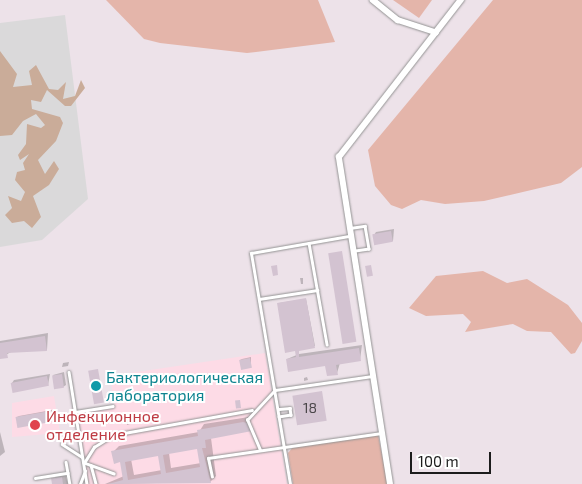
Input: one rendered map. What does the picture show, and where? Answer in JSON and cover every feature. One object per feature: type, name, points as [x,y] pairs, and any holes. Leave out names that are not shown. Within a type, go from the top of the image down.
[{"type":"street","points":[[373,0],[398,20],[436,32]]},
{"type":"street","points":[[390,484],[374,375],[349,236],[340,154],[461,0]]},
{"type":"lane","points":[[348,228],[365,226],[369,249],[352,251]]},
{"type":"lane","points":[[290,484],[251,252],[349,236]]},
{"type":"lane","points":[[309,243],[327,344]]},
{"type":"lane","points":[[259,299],[317,290]]},
{"type":"lane","points":[[68,372],[87,484]]},
{"type":"lane","points":[[84,464],[94,447],[113,435],[252,410],[275,390],[374,375]]},
{"type":"lane","points":[[75,412],[113,406]]},
{"type":"lane","points":[[278,410],[290,408],[291,415],[279,417]]},
{"type":"lane","points":[[252,410],[248,428],[260,450]]},
{"type":"lane","points":[[212,477],[208,458],[383,432]]},
{"type":"lane","points":[[62,444],[83,458]]},
{"type":"lane","points":[[66,462],[70,484]]},
{"type":"lane","points":[[84,464],[114,474]]},
{"type":"lane","points":[[91,465],[96,484]]},
{"type":"lane","points":[[80,484],[85,471]]},
{"type":"lane","points":[[35,478],[68,473]]},
{"type":"shaded area","points":[[106,0],[318,0],[335,42],[247,53],[160,43],[144,39]]},
{"type":"shaded area","points":[[393,0],[432,0],[419,18]]},
{"type":"shaded area","points":[[493,0],[582,0],[582,167],[561,183],[484,201],[445,204],[421,200],[402,209],[391,205],[375,186],[368,150]]},
{"type":"shaded area","points":[[65,15],[88,199],[42,240],[0,247],[0,23]]},
{"type":"shaded area","points":[[0,51],[17,74],[13,87],[32,85],[29,71],[36,65],[49,89],[58,90],[66,82],[63,99],[75,96],[81,80],[85,88],[71,106],[65,106],[47,90],[41,102],[31,100],[32,109],[60,117],[63,123],[56,141],[38,160],[45,174],[54,161],[59,169],[49,185],[33,196],[41,217],[32,228],[24,221],[12,223],[5,215],[12,208],[8,196],[21,201],[25,192],[15,180],[17,172],[25,170],[23,163],[29,154],[20,160],[18,155],[26,144],[27,124],[41,128],[45,125],[36,114],[23,121],[12,135],[0,136]]},
{"type":"shaded area","points":[[483,271],[507,283],[527,279],[568,305],[582,323],[582,341],[575,353],[571,354],[551,332],[527,331],[513,324],[465,332],[471,322],[463,314],[426,316],[409,308],[436,276]]},
{"type":"shaded area","points":[[265,353],[287,484],[88,484],[77,418],[80,413],[115,407],[110,376]]},
{"type":"shaded area","name":"Инфекционное отделение","points":[[54,396],[60,433],[12,437],[12,403]]},
{"type":"shaded area","points":[[378,435],[388,484],[293,484],[288,453],[293,447]]},
{"type":"building","points":[[391,231],[393,242],[374,245],[372,234]]},
{"type":"building","points":[[342,251],[356,342],[343,344],[328,253]]},
{"type":"building","points":[[277,265],[278,275],[273,276],[271,266]]},
{"type":"building","points":[[371,265],[373,276],[367,277],[365,266]]},
{"type":"building","points":[[306,298],[315,348],[299,351],[299,357],[359,348],[361,361],[336,365],[338,375],[327,376],[325,366],[288,372],[286,359],[296,357],[295,351],[285,353],[277,303]]},
{"type":"building","points":[[45,336],[47,351],[7,353],[8,358],[0,359],[0,343]]},
{"type":"building","points":[[250,358],[252,368],[241,370],[239,360]]},
{"type":"building","name":"Бактериологическая лаборатория","points":[[98,369],[104,402],[94,404],[88,371]]},
{"type":"building","points":[[62,374],[64,388],[54,389],[52,375]]},
{"type":"building","points":[[47,376],[49,386],[13,393],[11,383]]},
{"type":"building","points":[[322,391],[327,421],[297,425],[292,396]]},
{"type":"building","points":[[240,400],[241,408],[236,409],[235,401]]},
{"type":"building","points":[[50,411],[52,422],[17,428],[16,417]]},
{"type":"building","points":[[243,422],[251,424],[252,431],[205,440],[206,448],[202,448],[211,483],[108,484],[123,480],[120,462],[114,464],[111,451],[198,436],[197,430]],"holes":[[[197,449],[200,467],[166,473],[163,455]],[[158,456],[161,474],[128,480],[125,462]]]},
{"type":"building","points":[[62,477],[63,484],[52,484],[51,478]]},
{"type":"place","name":"Бактериологическая лаборатория","points":[[96,386]]},
{"type":"place","name":"Инфекционное отделение","points":[[35,425]]}]
